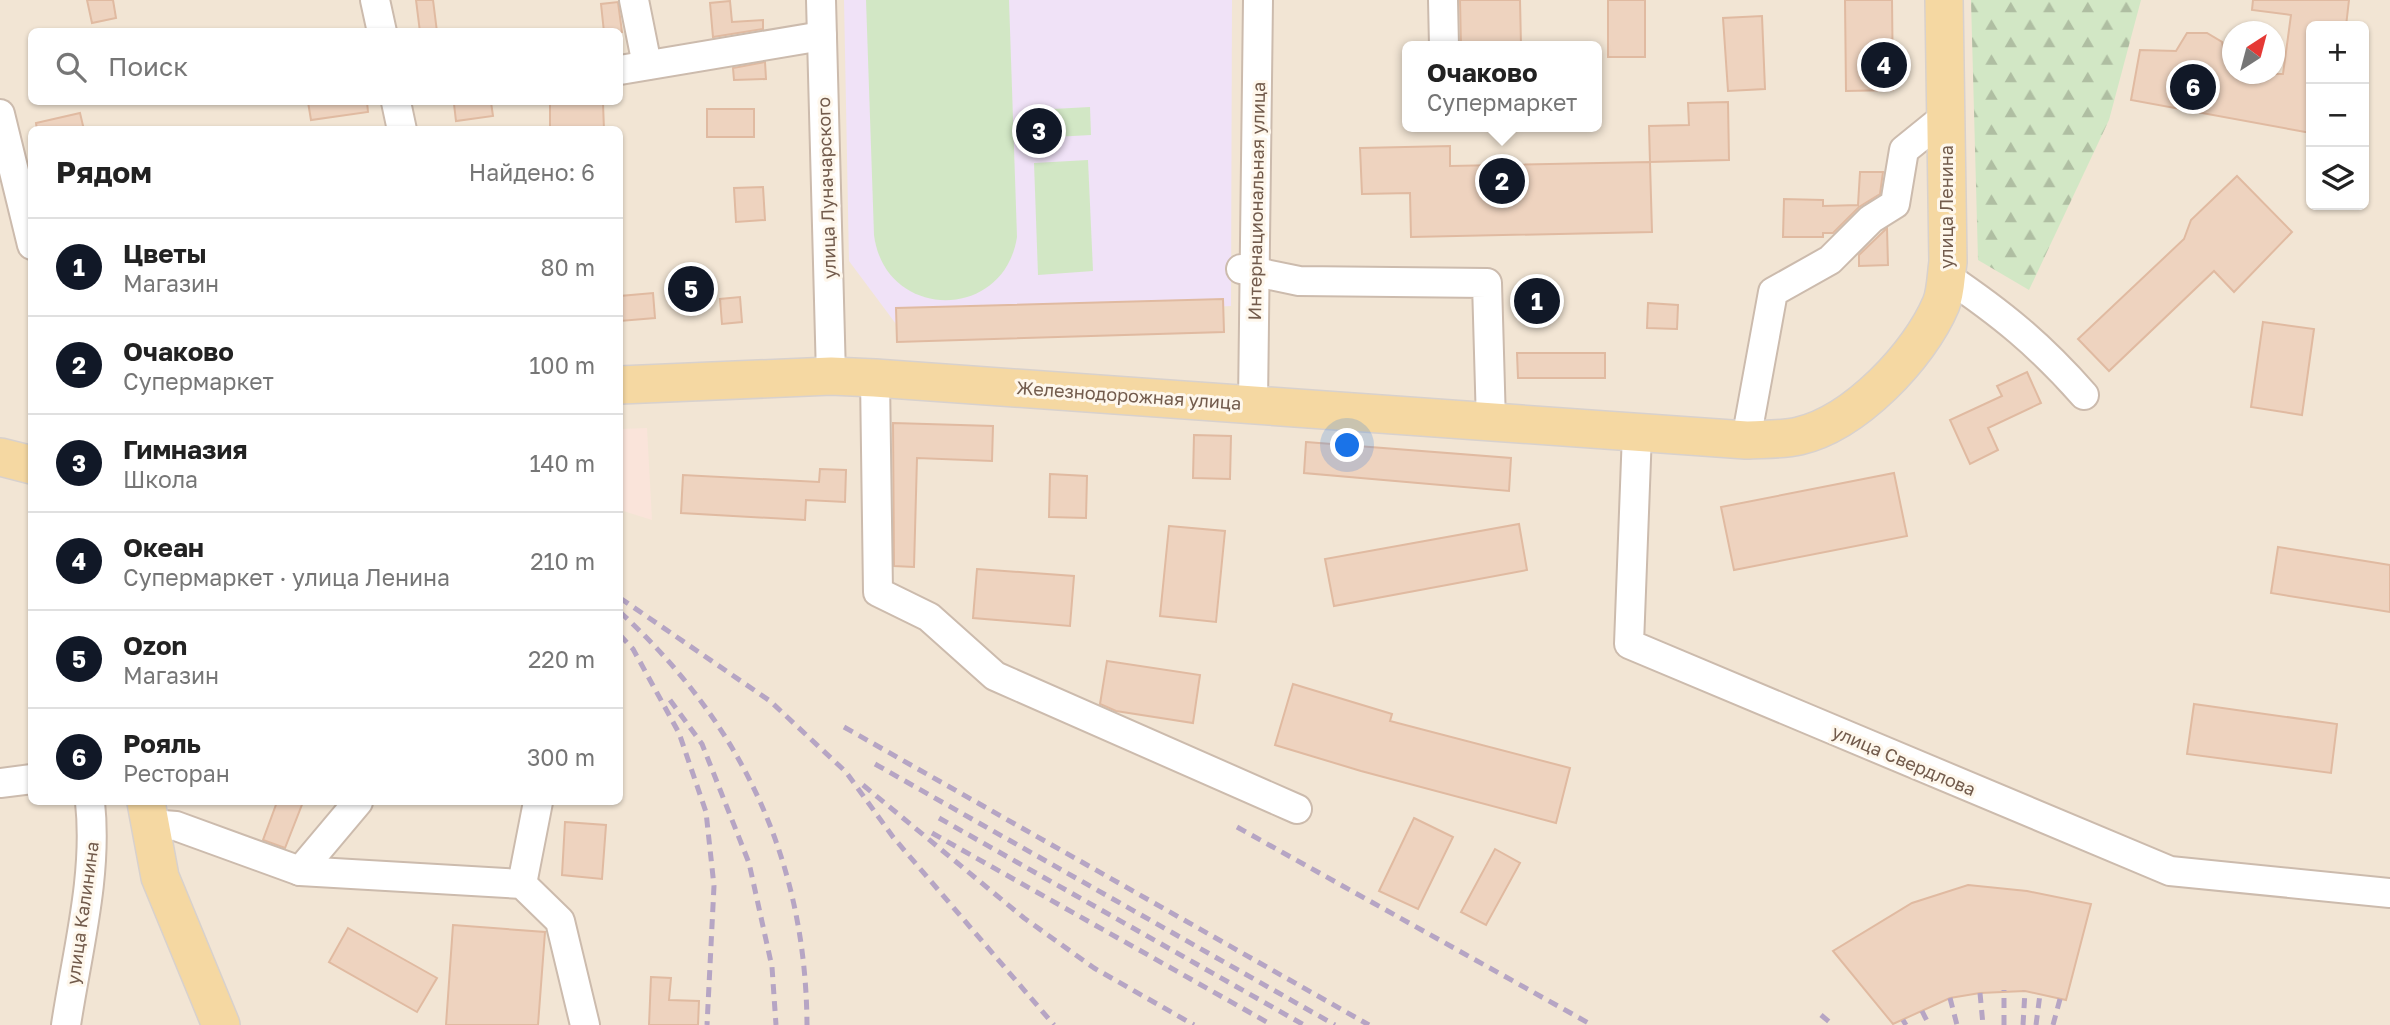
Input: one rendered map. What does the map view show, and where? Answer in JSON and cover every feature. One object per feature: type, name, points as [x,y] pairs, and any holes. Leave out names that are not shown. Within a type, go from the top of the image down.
[{"type":"main road","name":"улица Ленина","points":[[1637,433],[1746,440],[1798,436],[1827,426],[1853,409],[1904,362],[1924,335],[1942,302],[1946,276],[1944,0]]},
{"type":"main road","name":"Железнодорожная улица","points":[[623,386],[831,376],[875,378],[1246,402],[1637,433]]},
{"type":"main road","points":[[0,446],[28,442]]},
{"type":"main road","points":[[0,457],[28,465]]},
{"type":"main road","points":[[148,813],[160,877],[221,1025]]},
{"type":"street","points":[[375,0],[381,28]]},
{"type":"street","points":[[634,0],[647,65]]},
{"type":"street","name":"улица Луначарского","points":[[821,0],[831,376]]},
{"type":"street","name":"Интернациональная улица","points":[[1242,0],[1248,269]]},
{"type":"street","name":"Интернациональная улица","points":[[1246,402],[1258,0]]},
{"type":"street","points":[[1443,0],[1444,41]]},
{"type":"street","points":[[623,69],[822,36]]},
{"type":"street","points":[[397,105],[401,126]]},
{"type":"street","points":[[0,114],[28,229]]},
{"type":"street","points":[[1746,440],[1773,292],[1830,260],[1871,219],[1895,204],[1904,150],[1946,116]]},
{"type":"street","points":[[1248,269],[1299,281],[1487,283],[1491,423]]},
{"type":"street","points":[[1946,276],[2006,317],[2054,362],[2084,396]]},
{"type":"street","points":[[875,378],[878,592],[929,617],[995,676],[1297,809]]},
{"type":"street","name":"улица Свердлова","points":[[1637,433],[1629,644],[2171,872],[2390,893]]},
{"type":"street","points":[[0,783],[28,780]]},
{"type":"street","name":"улица Калинина","points":[[66,1025],[88,886],[93,832],[90,805]]},
{"type":"street","points":[[300,871],[355,805]]},
{"type":"street","points":[[522,884],[537,805]]},
{"type":"street","points":[[148,813],[176,826],[300,871],[522,884],[560,921],[585,1025]]},
{"type":"shaded area","points":[[0,0],[2390,0],[2390,1025],[0,1025]]},
{"type":"shaded area","points":[[844,0],[1232,0],[1231,306],[896,324],[849,261]]},
{"type":"shaded area","points":[[647,428],[652,520],[623,511],[623,429]]},
{"type":"green space","points":[[866,0],[1009,0],[1017,237],[1008,265],[991,285],[969,296],[945,300],[921,296],[899,284],[883,263],[874,235]]},
{"type":"green space","points":[[1971,0],[2141,0],[2109,120],[2029,290],[1978,260]]},
{"type":"green space","points":[[1090,107],[1091,135],[1036,138],[1034,110]]},
{"type":"green space","points":[[1088,160],[1093,271],[1038,275],[1034,163]]},
{"type":"building","points":[[87,0],[113,0],[116,18],[92,23]]},
{"type":"building","points":[[416,0],[433,0],[436,28],[420,28]]},
{"type":"building","points":[[1460,0],[1520,0],[1521,41],[1461,41]]},
{"type":"building","points":[[1608,0],[1645,0],[1645,57],[1608,57]]},
{"type":"building","points":[[1845,0],[1892,0],[1893,90],[1846,91]]},
{"type":"building","points":[[2253,0],[2349,0],[2347,21],[2306,21],[2306,132],[2131,100],[2140,50],[2176,51],[2187,33],[2207,33],[2222,42],[2222,84],[2285,84],[2285,59],[2291,15],[2252,10]]},
{"type":"building","points":[[730,1],[732,22],[763,20],[763,29],[713,37],[710,3]]},
{"type":"building","points":[[618,2],[621,28],[604,28],[601,4]]},
{"type":"building","points":[[1762,16],[1765,89],[1728,91],[1723,18]]},
{"type":"building","points":[[765,62],[766,79],[734,80],[733,68]]},
{"type":"building","points":[[1728,102],[1729,160],[1650,162],[1649,126],[1689,125],[1688,103]]},
{"type":"building","points":[[308,105],[367,105],[368,112],[311,120]]},
{"type":"building","points":[[454,105],[491,105],[493,116],[456,121]]},
{"type":"building","points":[[550,105],[603,105],[604,126],[550,126]]},
{"type":"building","points":[[707,109],[754,109],[754,137],[707,137]]},
{"type":"building","points":[[80,113],[83,126],[36,126],[36,123]]},
{"type":"building","points":[[1450,146],[1450,166],[1650,162],[1652,232],[1411,237],[1410,193],[1362,194],[1360,148]]},
{"type":"building","points":[[1860,172],[1883,172],[1880,194],[1859,207],[1833,233],[1823,233],[1823,237],[1783,237],[1784,199],[1823,200],[1823,206],[1858,205]]},
{"type":"building","points":[[2237,176],[2292,232],[2234,292],[2214,271],[2109,371],[2078,339],[2184,239],[2191,220]]},
{"type":"building","points":[[763,187],[765,220],[736,222],[734,188]]},
{"type":"building","points":[[1887,228],[1888,265],[1859,266],[1859,255]]},
{"type":"building","points":[[653,293],[655,318],[623,321],[623,296]]},
{"type":"building","points":[[740,297],[742,322],[722,324],[720,299]]},
{"type":"building","points":[[1223,299],[1224,332],[897,342],[896,308]]},
{"type":"building","points":[[1648,303],[1678,305],[1677,329],[1647,328]]},
{"type":"building","points":[[2263,322],[2314,329],[2302,415],[2251,407]]},
{"type":"building","points":[[1517,353],[1605,353],[1605,378],[1518,378]]},
{"type":"building","points":[[2027,372],[2041,403],[1988,428],[1998,450],[1970,464],[1950,420],[2002,396],[1997,386]]},
{"type":"building","points":[[893,423],[993,426],[992,461],[917,458],[914,567],[894,566]]},
{"type":"building","points":[[1194,435],[1231,436],[1230,479],[1193,478]]},
{"type":"building","points":[[1306,442],[1511,458],[1509,491],[1304,473]]},
{"type":"building","points":[[820,469],[846,470],[845,502],[806,500],[805,520],[681,513],[683,475],[819,482]]},
{"type":"building","points":[[1894,473],[1907,536],[1734,570],[1721,507]]},
{"type":"building","points":[[1050,474],[1087,476],[1086,518],[1049,517]]},
{"type":"building","points":[[1519,524],[1527,570],[1334,606],[1325,559]]},
{"type":"building","points":[[1169,526],[1225,531],[1216,622],[1160,616]]},
{"type":"building","points":[[2278,547],[2390,565],[2390,612],[2271,593]]},
{"type":"building","points":[[977,569],[1074,576],[1070,626],[973,618]]},
{"type":"building","points":[[1107,661],[1200,675],[1193,723],[1116,711],[1100,704]]},
{"type":"building","points":[[1293,684],[1392,714],[1390,721],[1570,768],[1556,823],[1275,745]]},
{"type":"building","points":[[2194,704],[2337,724],[2331,773],[2187,754]]},
{"type":"building","points":[[276,805],[302,805],[285,848],[263,840]]},
{"type":"building","points":[[1414,818],[1453,837],[1418,909],[1379,891]]},
{"type":"building","points":[[565,822],[606,825],[602,879],[562,875]]},
{"type":"building","points":[[1495,849],[1520,863],[1486,925],[1461,912]]},
{"type":"building","points":[[1968,885],[2027,891],[2091,904],[2066,1000],[2025,991],[1980,993],[1950,998],[1893,1024],[1833,951],[1912,903]]},
{"type":"building","points":[[453,925],[545,932],[538,1025],[446,1025]]},
{"type":"building","points":[[348,928],[437,978],[417,1012],[329,962]]},
{"type":"building","points":[[651,977],[671,978],[669,1000],[699,1001],[698,1025],[649,1025]]},
{"type":"railway","points":[[623,600],[770,701],[846,772],[893,837],[1054,1025]]},
{"type":"railway","points":[[623,615],[663,655],[700,700],[732,748],[758,798],[779,851],[794,906],[804,964],[807,1025]]},
{"type":"railway","points":[[623,638],[633,649],[679,733],[706,812],[714,886],[707,1025]]},
{"type":"railway","points":[[670,700],[702,744],[749,863],[772,967],[776,1025]]},
{"type":"railway","points":[[844,727],[1369,1025]]},
{"type":"railway","points":[[875,764],[1335,1025]]},
{"type":"railway","points":[[863,785],[1024,918],[1094,968],[1194,1025]]},
{"type":"railway","points":[[939,818],[1304,1025]]},
{"type":"railway","points":[[1237,827],[1592,1025]]},
{"type":"railway","points":[[932,833],[1272,1025]]},
{"type":"railway","points":[[2004,990],[2004,1025]]},
{"type":"railway","points":[[2023,1025],[2025,991]]},
{"type":"railway","points":[[1980,993],[1983,1025]]},
{"type":"railway","points":[[2036,1025],[2040,994]]},
{"type":"railway","points":[[1950,998],[1957,1025]]},
{"type":"railway","points":[[2053,1025],[2060,999]]},
{"type":"railway","points":[[1922,1011],[1929,1025]]},
{"type":"railway","points":[[1821,1015],[1833,1025]]},
{"type":"railway","points":[[1903,1020],[1906,1025]]},
{"type":"place","name":"Океан","points":[[1884,65]]},
{"type":"place","name":"Рояль","points":[[2193,87]]},
{"type":"place","name":"Гимназия","points":[[1039,131]]},
{"type":"place","name":"Очаково","points":[[1502,181]]},
{"type":"place","name":"Ozon","points":[[691,289]]},
{"type":"place","name":"Цветы","points":[[1537,301]]}]
